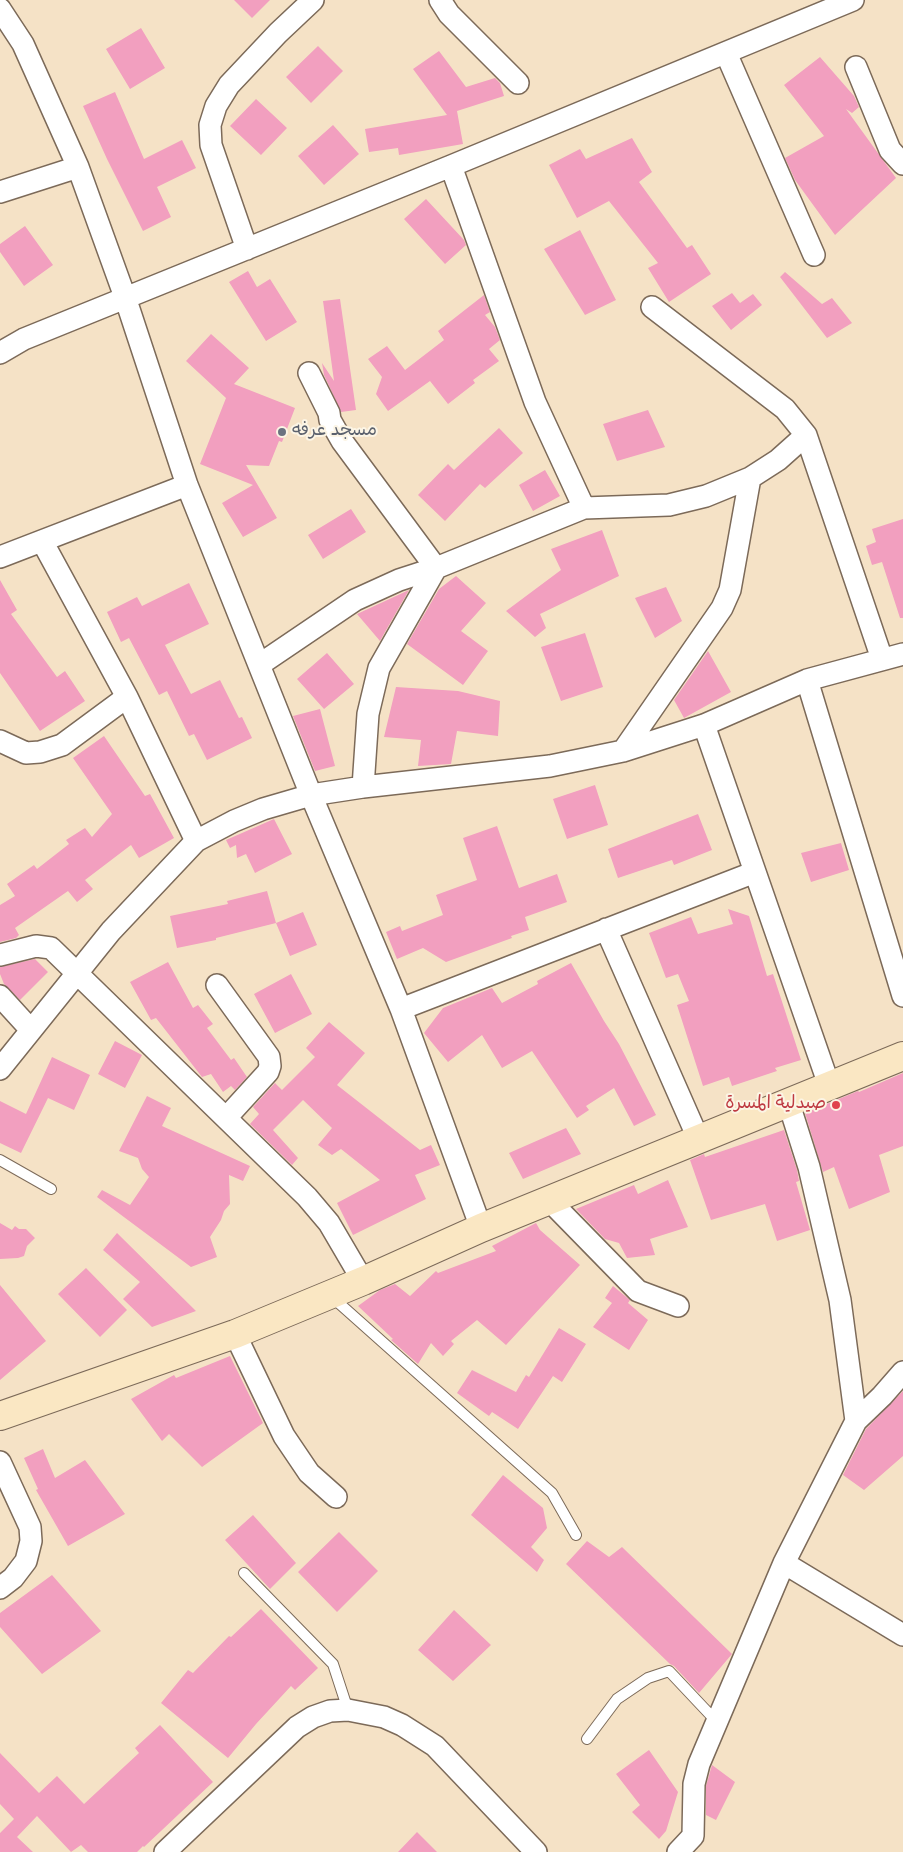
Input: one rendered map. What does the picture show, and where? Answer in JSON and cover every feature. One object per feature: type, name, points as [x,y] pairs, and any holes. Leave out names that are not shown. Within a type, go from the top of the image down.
[{"type":"main road","points":[[0,1416],[235,1334],[362,1281],[481,1228],[788,1101],[903,1056]]},
{"type":"street","points":[[247,249],[211,145],[210,125],[216,106],[229,85],[278,33],[313,0]]},
{"type":"street","points":[[440,0],[449,14],[518,83]]},
{"type":"street","points":[[0,352],[24,339],[125,297],[451,166],[853,0]]},
{"type":"street","points":[[0,9],[23,44],[78,167],[125,297],[187,485],[310,795],[401,1009],[481,1228]]},
{"type":"street","points":[[726,53],[814,255]]},
{"type":"street","points":[[856,67],[890,150],[903,164]]},
{"type":"street","points":[[451,166],[535,402],[584,508]]},
{"type":"street","points":[[0,192],[78,167]]},
{"type":"street","points":[[652,307],[785,409],[806,435],[882,659]]},
{"type":"street","points":[[309,373],[329,413],[330,420],[342,441],[436,568]]},
{"type":"street","points":[[259,665],[355,600],[399,580],[436,568],[584,508],[669,504],[706,496],[750,478],[778,460],[806,435]]},
{"type":"street","points":[[623,751],[722,608],[730,590],[750,478]]},
{"type":"street","points":[[0,557],[187,485]]},
{"type":"street","points":[[42,541],[127,697],[196,841]]},
{"type":"street","points":[[362,787],[368,714],[379,668],[436,568]]},
{"type":"street","points":[[0,1069],[111,931],[196,841],[234,821],[263,809],[310,795],[362,787],[550,766],[623,751],[704,725],[807,680],[903,654]]},
{"type":"street","points":[[807,680],[903,996]]},
{"type":"street","points":[[0,741],[26,754],[62,745],[127,697]]},
{"type":"street","points":[[704,725],[829,1085]]},
{"type":"street","points":[[401,1009],[755,872]]},
{"type":"street","points":[[606,930],[698,1138]]},
{"type":"street","points":[[0,955],[42,946],[51,948],[313,1204],[329,1223],[362,1281]]},
{"type":"street","points":[[217,985],[269,1057],[270,1066],[268,1072],[226,1118]]},
{"type":"street","points":[[0,996],[31,1030]]},
{"type":"street","points":[[788,1101],[810,1167],[840,1300],[856,1421]]},
{"type":"street","points":[[549,1200],[638,1291],[678,1306]]},
{"type":"street","points":[[235,1334],[284,1436],[309,1473],[336,1497]]},
{"type":"street","points":[[678,1852],[692,1836],[694,1784],[699,1764],[784,1563],[856,1421],[903,1372]]},
{"type":"street","points":[[0,1462],[30,1527],[31,1541],[26,1562],[14,1578],[0,1588]]},
{"type":"street","points":[[784,1563],[903,1635]]},
{"type":"street","points":[[165,1852],[297,1727],[313,1717],[330,1711],[348,1710],[384,1718],[402,1725],[435,1746],[536,1852]]},
{"type":"lane","points":[[0,1160],[51,1189]]},
{"type":"lane","points":[[329,1295],[552,1494],[576,1535]]},
{"type":"lane","points":[[244,1573],[333,1664],[348,1710]]},
{"type":"lane","points":[[587,1739],[616,1699],[648,1678],[669,1671],[717,1722]]},
{"type":"building","points":[[234,0],[270,0],[252,18]]},
{"type":"building","points":[[141,28],[165,68],[130,89],[106,49]]},
{"type":"building","points":[[318,46],[343,71],[311,103],[286,77]]},
{"type":"building","points":[[439,51],[466,87],[495,78],[500,83],[504,96],[457,111],[463,144],[399,155],[398,148],[369,152],[365,129],[447,115],[413,69]]},
{"type":"building","points":[[820,57],[854,96],[859,107],[852,113],[846,109],[896,178],[835,235],[795,180],[785,158],[824,136],[784,85]]},
{"type":"building","points":[[115,92],[144,159],[182,140],[196,168],[157,187],[171,217],[143,231],[83,106]]},
{"type":"building","points":[[256,99],[287,128],[261,155],[230,126]]},
{"type":"building","points":[[333,125],[359,154],[324,185],[298,156]]},
{"type":"building","points":[[632,138],[652,172],[639,182],[687,248],[692,245],[711,274],[669,302],[648,268],[658,263],[609,201],[577,218],[549,165],[580,149],[586,159]]},
{"type":"building","points":[[426,199],[464,240],[466,245],[445,264],[404,219]]},
{"type":"building","points":[[25,226],[53,265],[24,286],[0,252],[0,244]]},
{"type":"building","points":[[580,230],[616,300],[585,315],[544,249]]},
{"type":"building","points":[[248,271],[257,287],[270,279],[297,322],[266,341],[229,282]]},
{"type":"building","points":[[785,272],[822,304],[832,298],[852,323],[827,338],[780,277]]},
{"type":"building","points":[[732,293],[740,303],[753,294],[762,305],[731,330],[712,306]]},
{"type":"building","points":[[484,295],[490,312],[485,315],[495,327],[500,340],[489,349],[499,361],[473,380],[475,383],[448,404],[430,381],[388,411],[376,394],[382,377],[368,359],[387,346],[405,370],[444,340],[438,331]]},
{"type":"building","points":[[340,299],[356,410],[341,412],[324,375],[322,363],[334,381],[323,301]]},
{"type":"building","points":[[211,334],[249,368],[234,384],[295,408],[282,442],[279,441],[269,466],[246,465],[277,518],[243,537],[222,503],[253,485],[200,464],[226,398],[186,361]]},
{"type":"building","points":[[648,410],[665,447],[617,461],[603,424]]},
{"type":"building","points":[[499,428],[523,453],[485,488],[480,484],[445,521],[418,495],[448,464],[454,470]]},
{"type":"building","points":[[545,470],[560,496],[533,511],[519,485]]},
{"type":"building","points":[[351,509],[366,532],[323,559],[308,535]]},
{"type":"building","points":[[903,519],[903,618],[900,618],[882,562],[872,565],[866,546],[876,542],[872,529]]},
{"type":"building","points":[[602,530],[619,576],[540,614],[546,628],[535,637],[506,611],[561,570],[551,549]]},
{"type":"building","points":[[456,576],[486,603],[461,631],[488,651],[463,685],[407,644],[439,589]]},
{"type":"building","points":[[0,580],[17,610],[11,614],[57,677],[65,671],[85,701],[40,731],[0,673]]},
{"type":"building","points":[[189,583],[209,624],[165,645],[191,694],[220,680],[239,718],[242,717],[252,738],[207,760],[194,734],[189,736],[167,691],[159,695],[129,638],[121,642],[107,612],[137,597],[142,606]]},
{"type":"building","points":[[666,587],[682,621],[655,638],[635,598]]},
{"type":"building","points":[[409,590],[385,632],[380,641],[357,614]]},
{"type":"building","points":[[585,633],[603,687],[561,701],[541,647]]},
{"type":"building","points":[[708,651],[731,692],[684,718],[674,700]]},
{"type":"building","points":[[327,653],[354,684],[324,709],[297,679]]},
{"type":"building","points":[[396,687],[458,691],[500,701],[498,736],[457,731],[451,764],[418,766],[421,740],[384,737]]},
{"type":"building","points":[[320,709],[335,766],[315,771],[293,716]]},
{"type":"building","points":[[104,736],[145,796],[150,794],[174,838],[139,858],[131,845],[85,880],[93,889],[77,902],[68,891],[15,928],[19,935],[16,938],[0,942],[0,905],[15,896],[7,884],[34,865],[37,869],[69,844],[66,840],[85,828],[92,837],[112,814],[73,758]]},
{"type":"building","points":[[595,785],[608,825],[567,839],[553,799]]},
{"type":"building","points":[[698,814],[712,850],[674,865],[672,860],[618,878],[608,849]]},
{"type":"building","points":[[274,819],[292,854],[255,873],[246,854],[237,858],[236,845],[230,848],[226,840]]},
{"type":"building","points":[[497,826],[519,888],[557,874],[567,902],[525,917],[529,930],[446,962],[423,948],[397,959],[386,932],[400,926],[402,931],[443,915],[436,895],[477,880],[463,838]]},
{"type":"building","points":[[841,843],[849,870],[811,882],[801,853]]},
{"type":"building","points":[[267,891],[276,923],[216,938],[216,940],[177,948],[170,916],[228,904],[227,901]]},
{"type":"building","points":[[728,909],[749,916],[767,976],[773,974],[801,1060],[775,1068],[777,1071],[732,1086],[729,1077],[703,1086],[677,1005],[689,1001],[678,974],[666,978],[649,933],[691,917],[698,934],[733,924]]},
{"type":"building","points":[[303,912],[317,945],[290,956],[276,923]]},
{"type":"building","points":[[35,959],[48,972],[20,1000],[4,984],[0,974],[0,967]]},
{"type":"building","points":[[168,962],[193,1008],[198,1005],[213,1024],[207,1028],[231,1060],[234,1058],[247,1077],[235,1090],[231,1086],[223,1092],[211,1074],[202,1077],[156,1018],[151,1020],[130,982]]},
{"type":"building","points":[[571,963],[619,1044],[656,1115],[634,1126],[614,1088],[586,1106],[589,1110],[577,1118],[532,1051],[502,1068],[482,1035],[448,1062],[424,1033],[443,1008],[492,988],[502,1003],[538,984],[537,981]]},
{"type":"building","points":[[291,974],[312,1014],[275,1033],[254,994]]},
{"type":"building","points":[[329,1022],[365,1053],[337,1085],[420,1150],[431,1145],[440,1165],[415,1175],[426,1199],[353,1235],[337,1203],[380,1180],[341,1149],[332,1155],[318,1145],[332,1128],[303,1100],[273,1130],[298,1158],[292,1165],[250,1124],[259,1114],[253,1107],[275,1083],[282,1090],[315,1057],[306,1048]]},
{"type":"building","points":[[115,1041],[142,1055],[125,1088],[98,1074]]},
{"type":"building","points":[[52,1057],[90,1075],[74,1110],[48,1098],[21,1153],[0,1143],[0,1101],[26,1114]]},
{"type":"building","points":[[903,1073],[903,1146],[879,1155],[890,1192],[849,1209],[834,1167],[823,1172],[805,1113]]},
{"type":"building","points":[[147,1096],[171,1108],[162,1126],[250,1166],[243,1181],[229,1175],[230,1204],[224,1211],[221,1220],[210,1237],[217,1257],[191,1267],[97,1197],[102,1190],[130,1205],[149,1177],[142,1169],[138,1158],[119,1151]]},
{"type":"building","points":[[566,1128],[581,1154],[523,1179],[509,1153]]},
{"type":"building","points":[[784,1130],[797,1170],[799,1181],[796,1182],[810,1230],[777,1241],[765,1204],[711,1220],[690,1160],[704,1154],[705,1157]]},
{"type":"building","points":[[668,1180],[688,1227],[650,1239],[655,1255],[627,1258],[619,1243],[605,1239],[576,1209],[634,1185],[638,1194]]},
{"type":"building","points":[[0,1223],[12,1230],[15,1226],[19,1229],[26,1229],[35,1238],[27,1246],[24,1256],[0,1259]]},
{"type":"building","points":[[536,1223],[540,1230],[580,1265],[506,1345],[477,1320],[451,1341],[454,1344],[443,1356],[431,1343],[418,1364],[391,1340],[393,1339],[358,1306],[380,1290],[395,1284],[410,1296],[436,1271],[438,1273],[496,1251],[492,1246]]},
{"type":"building","points":[[117,1233],[196,1311],[152,1327],[123,1299],[140,1282],[103,1250]]},
{"type":"building","points":[[86,1268],[127,1310],[100,1337],[58,1294]]},
{"type":"building","points":[[0,1285],[46,1341],[0,1380]]},
{"type":"building","points":[[613,1286],[630,1300],[628,1303],[648,1320],[629,1350],[593,1327],[612,1303],[605,1298]]},
{"type":"building","points":[[559,1328],[586,1344],[562,1382],[553,1376],[518,1429],[492,1412],[489,1416],[457,1393],[472,1370],[516,1392],[526,1375],[529,1377]]},
{"type":"building","points":[[230,1356],[263,1423],[202,1467],[169,1434],[162,1441],[131,1399],[174,1375],[176,1378]]},
{"type":"building","points":[[903,1391],[903,1456],[864,1490],[843,1475],[866,1429]]},
{"type":"building","points":[[43,1449],[55,1478],[85,1460],[125,1514],[68,1546],[36,1490],[38,1489],[24,1458]]},
{"type":"building","points":[[503,1475],[543,1508],[547,1528],[531,1547],[544,1560],[537,1572],[471,1515]]},
{"type":"building","points":[[253,1515],[296,1563],[270,1589],[225,1540]]},
{"type":"building","points":[[339,1532],[378,1571],[337,1612],[298,1572]]},
{"type":"building","points":[[587,1541],[609,1557],[622,1547],[732,1654],[699,1693],[674,1666],[566,1564]]},
{"type":"building","points":[[52,1575],[101,1631],[42,1674],[0,1627],[0,1613]]},
{"type":"building","points":[[261,1609],[318,1668],[295,1690],[291,1686],[228,1758],[161,1703],[188,1670],[193,1673],[229,1636],[231,1637]]},
{"type":"building","points":[[454,1610],[491,1645],[453,1681],[418,1650]]},
{"type":"building","points":[[160,1725],[213,1782],[144,1847],[137,1852],[88,1852],[81,1845],[71,1852],[37,1816],[17,1837],[33,1852],[0,1852],[0,1833],[14,1819],[0,1804],[0,1753],[39,1793],[57,1776],[84,1804],[139,1753],[135,1748]]},
{"type":"building","points":[[649,1750],[678,1792],[666,1831],[659,1839],[632,1812],[640,1805],[616,1774]]},
{"type":"building","points":[[712,1765],[735,1782],[716,1820],[706,1815],[706,1786]]},
{"type":"building","points":[[417,1832],[437,1852],[398,1852]]},
{"type":"place","name":"مسجد عرفه","points":[[282,432]]},
{"type":"place","name":"صيدلية المسرة","points":[[836,1105]]}]
